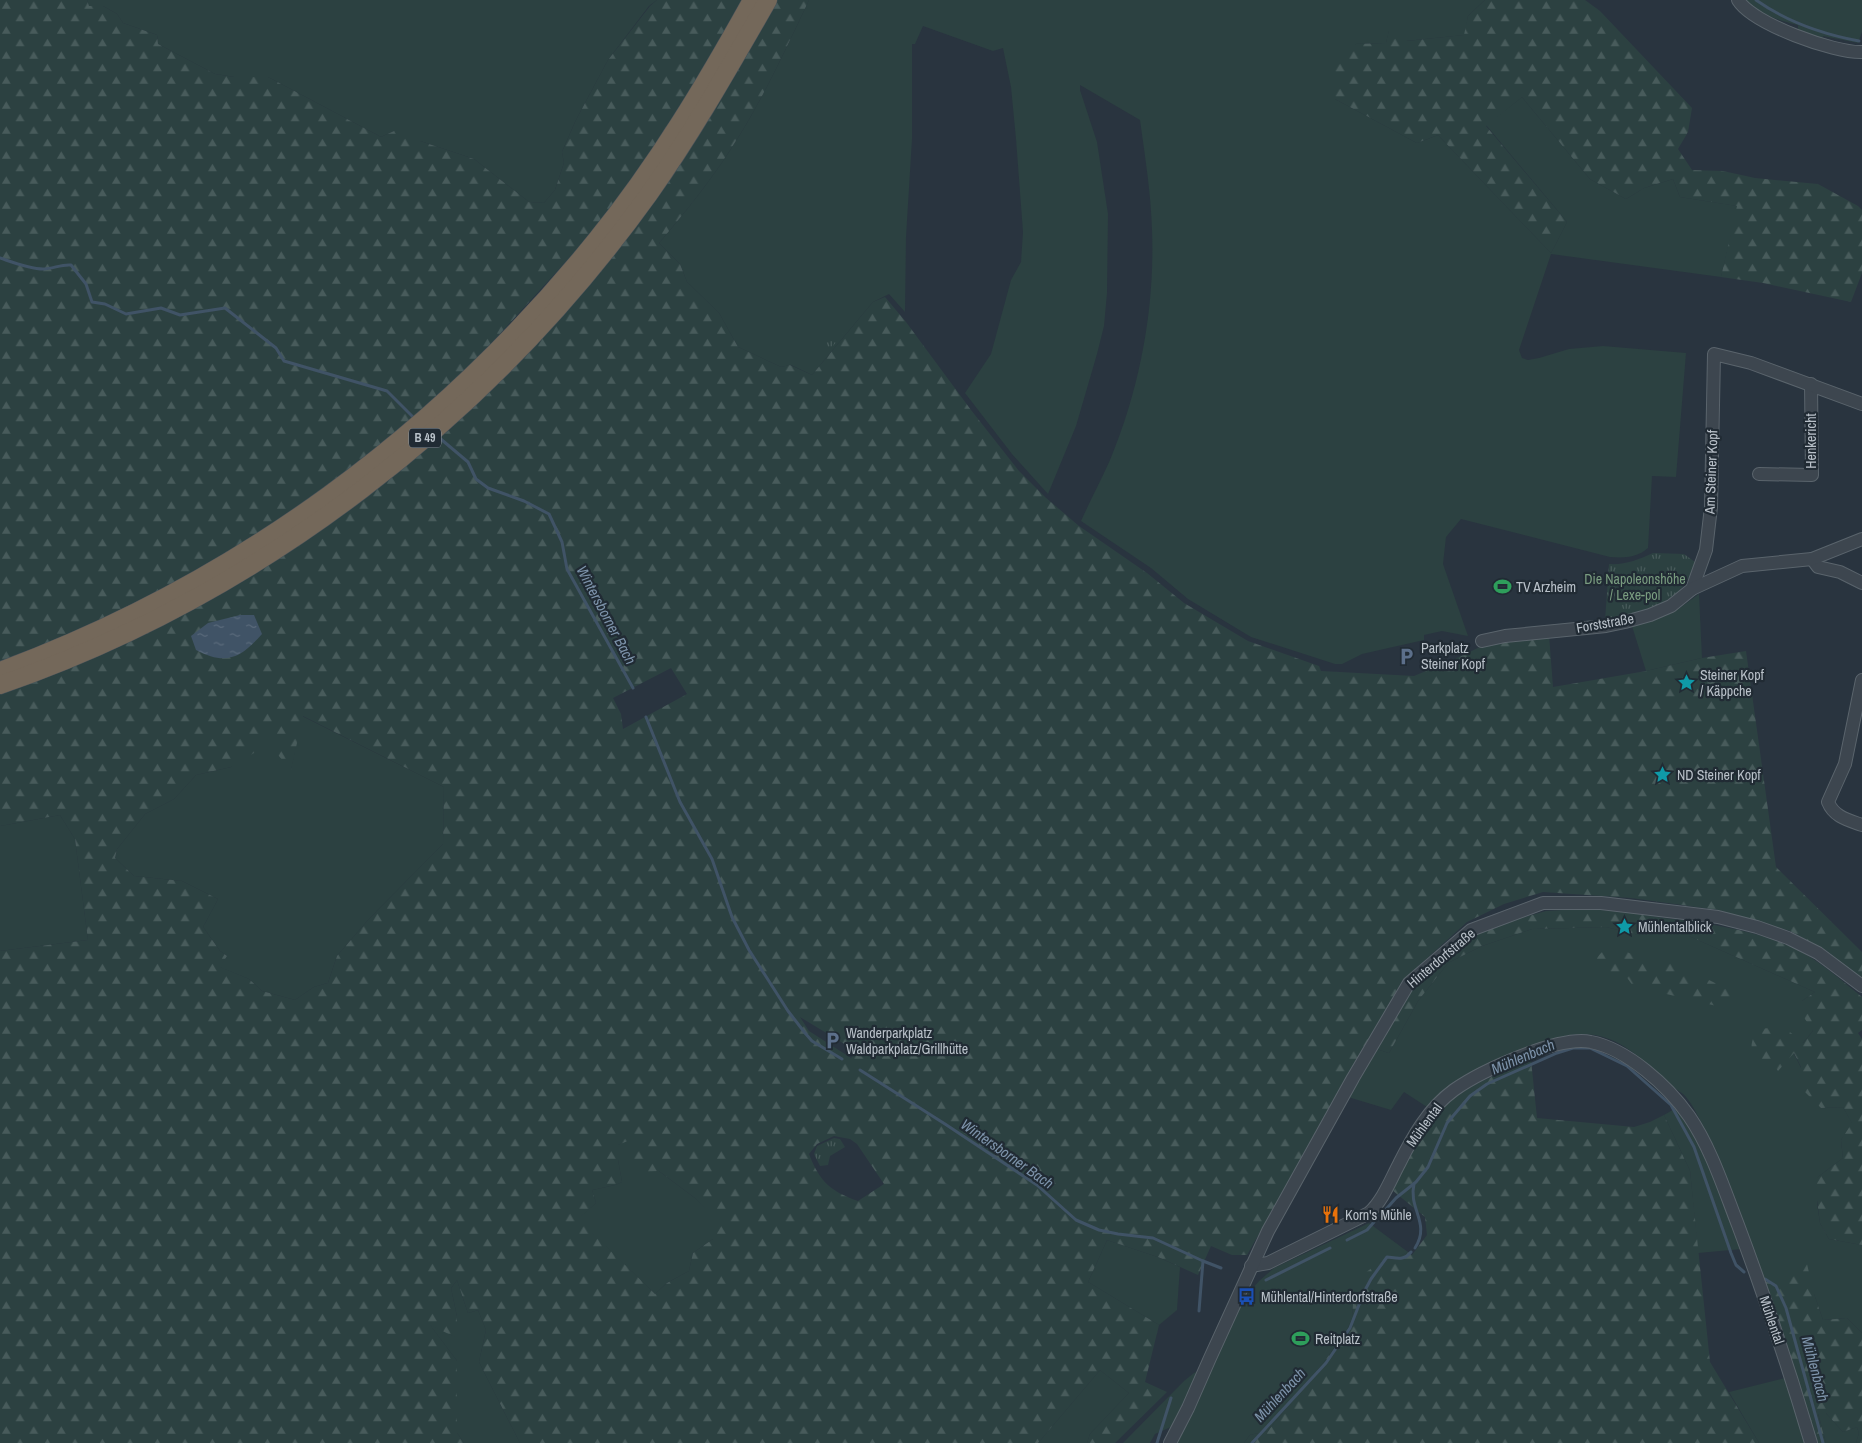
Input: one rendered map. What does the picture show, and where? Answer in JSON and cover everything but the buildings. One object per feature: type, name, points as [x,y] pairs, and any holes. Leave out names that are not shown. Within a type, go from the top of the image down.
[{"type":"highway","name":"B 49","points":[[569,284],[598,238],[638,186],[701,87],[752,0]]},
{"type":"highway","name":"B 49","points":[[0,685],[65,661],[159,617],[251,557],[287,526],[348,482],[416,427],[484,364],[527,320],[609,246],[649,194],[694,127],[768,0]]},
{"type":"highway","name":"B 49","points":[[0,671],[106,628],[251,557]]},
{"type":"street","points":[[1738,0],[1754,16],[1797,36],[1849,51],[1862,52]]},
{"type":"street","name":"Am Steiner Kopf","points":[[1692,589],[1706,550],[1711,507],[1714,354],[1751,363],[1811,384]]},
{"type":"street","points":[[1811,384],[1862,404]]},
{"type":"street","name":"Henkericht","points":[[1759,474],[1812,475],[1811,384]]},
{"type":"street","name":"Forststraße","points":[[1482,641],[1505,636],[1606,626],[1625,622],[1650,615],[1671,606],[1692,589],[1747,565],[1812,559],[1862,539]]},
{"type":"street","points":[[1812,559],[1818,567],[1840,572],[1862,583]]},
{"type":"street","points":[[1862,680],[1845,764],[1828,802],[1832,811],[1842,818],[1862,826]]},
{"type":"street","name":"Hinterdorfstraße","points":[[1251,1266],[1268,1231],[1348,1086],[1409,983],[1471,930],[1542,903],[1601,903],[1718,917],[1757,927],[1788,938],[1818,953],[1862,986]]},
{"type":"street","name":"Mühlental","points":[[1251,1266],[1268,1263],[1368,1213],[1378,1203],[1387,1188],[1407,1147],[1421,1124],[1437,1105],[1462,1085],[1495,1068],[1550,1046],[1572,1041],[1599,1044],[1624,1056],[1652,1076],[1684,1110],[1697,1130],[1728,1200],[1768,1306],[1810,1443]]},
{"type":"street","points":[[1170,1443],[1188,1408],[1251,1266]]},
{"type":"green space","points":[[0,0],[87,0],[89,6],[103,6],[117,14],[123,23],[157,35],[158,44],[215,74],[234,77],[268,77],[381,137],[394,131],[410,130],[414,140],[474,159],[529,202],[544,203],[555,190],[564,163],[562,152],[576,120],[608,60],[650,6],[657,0],[748,0],[723,46],[603,221],[462,373],[397,431],[314,496],[183,583],[0,667]]},
{"type":"green space","points":[[87,0],[657,0],[649,6],[608,60],[576,120],[562,152],[564,163],[555,190],[544,203],[529,202],[474,159],[420,141],[414,141],[394,131],[381,137],[268,77],[234,77],[215,74],[158,44],[157,35],[123,23],[117,14],[103,6],[89,7]]},
{"type":"green space","points":[[770,0],[809,0],[749,120],[721,164],[659,243],[680,264],[687,282],[719,313],[738,347],[781,367],[790,365],[812,375],[873,302],[885,297],[1019,471],[1045,497],[1079,526],[1147,573],[1184,603],[1248,641],[1319,666],[1321,671],[1414,676],[1480,647],[1506,640],[1549,635],[1553,687],[1746,651],[1776,867],[1862,952],[1862,979],[1827,951],[1790,931],[1718,910],[1631,898],[1543,892],[1504,904],[1467,922],[1402,981],[1247,1255],[1232,1255],[1211,1246],[1198,1275],[1158,1257],[1107,1240],[1088,1282],[1159,1325],[1145,1382],[1167,1392],[1115,1443],[1087,1443],[1090,1434],[1129,1393],[1100,1370],[1038,1443],[520,1443],[479,1362],[486,1330],[478,1310],[468,1313],[457,1280],[451,1288],[457,1317],[457,1338],[430,1325],[457,1361],[457,1433],[464,1443],[0,1443],[0,951],[88,940],[75,839],[60,815],[0,826],[0,688],[247,573],[250,576],[306,540],[405,466],[449,430],[560,318],[589,285]],"holes":[[[671,668],[687,694],[623,729],[621,714],[613,698]],[[303,716],[444,787],[443,844],[369,919],[337,956],[328,983],[314,987],[295,1000],[262,991],[249,979],[220,967],[227,956],[220,951],[203,927],[218,899],[182,881],[134,876],[115,858],[117,849],[145,814],[174,799],[196,775],[231,767],[254,753],[262,722],[284,742],[278,755],[291,770]],[[800,1017],[856,1051],[851,1058],[809,1031]],[[834,1136],[850,1139],[857,1144],[884,1184],[858,1201],[840,1193],[827,1184],[817,1172],[809,1154],[817,1144]],[[630,1140],[630,1151],[640,1173],[659,1171],[695,1198],[712,1216],[713,1239],[693,1253],[689,1271],[667,1283],[655,1294],[578,1219],[596,1203],[592,1190],[622,1182],[618,1160],[618,1145]]]},
{"type":"green space","points":[[809,0],[1485,0],[1468,16],[1465,35],[1406,41],[1389,31],[1386,43],[1356,44],[1335,99],[1417,143],[1438,135],[1551,253],[1567,222],[1486,125],[1522,97],[1590,179],[1626,199],[1644,188],[1673,179],[1680,197],[1738,206],[1721,277],[1551,254],[1519,350],[1522,358],[1528,360],[1569,349],[1603,346],[1686,353],[1676,477],[1652,476],[1648,548],[1635,556],[1610,557],[1461,519],[1446,537],[1443,564],[1468,636],[1442,631],[1424,635],[1424,640],[1362,654],[1342,664],[1335,664],[1251,637],[1188,599],[1151,568],[1081,521],[1121,433],[1137,376],[1148,318],[1151,289],[1152,230],[1140,120],[1080,85],[1097,142],[1108,214],[1107,293],[1104,326],[1076,426],[1048,494],[1012,454],[965,393],[991,354],[1011,280],[1021,262],[1023,232],[1016,139],[1011,87],[1003,48],[993,51],[923,26],[915,44],[912,44],[912,139],[906,237],[905,312],[889,294],[873,302],[812,375],[791,365],[781,367],[738,347],[719,313],[687,282],[680,264],[659,243],[721,164],[749,120]]},
{"type":"green space","points":[[1485,0],[1585,0],[1600,11],[1692,108],[1688,132],[1678,149],[1692,170],[1723,171],[1755,178],[1818,184],[1858,206],[1862,210],[1862,273],[1851,302],[1763,283],[1721,277],[1737,206],[1680,197],[1673,179],[1644,188],[1626,199],[1590,179],[1522,97],[1486,126],[1567,222],[1551,253],[1438,135],[1417,143],[1335,99],[1330,72],[1356,44],[1386,43],[1389,30],[1401,33],[1407,41],[1464,35],[1468,16]]},
{"type":"green space","points":[[1744,0],[1862,0],[1862,32],[1858,43],[1823,36],[1822,40],[1798,33],[1798,25],[1757,10]]},
{"type":"green space","points":[[833,324],[843,334],[827,353],[816,344]]},
{"type":"green space","name":"Die Napoleonshöhe / Lexe-pol","points":[[1653,553],[1684,554],[1695,562],[1689,577],[1681,588],[1660,604],[1647,610],[1605,621],[1609,564],[1631,562]]},
{"type":"green space","points":[[1699,594],[1702,658],[1646,671],[1632,626],[1677,610]]},
{"type":"green space","points":[[302,716],[444,787],[443,844],[369,919],[337,956],[328,983],[314,987],[295,1000],[262,991],[249,979],[219,967],[227,956],[220,951],[203,927],[218,899],[182,881],[134,876],[115,858],[117,849],[145,814],[174,799],[196,775],[231,767],[262,721],[285,742],[291,769]]},
{"type":"green space","points":[[60,815],[75,839],[88,940],[0,951],[0,826]]},
{"type":"green space","points":[[1580,909],[1620,911],[1663,918],[1658,933],[1639,935],[1606,927],[1532,929],[1482,946],[1448,963],[1418,1001],[1389,1053],[1377,1049],[1413,987],[1474,935],[1514,920],[1546,911]]},
{"type":"green space","points":[[1663,918],[1689,921],[1689,936],[1815,992],[1802,1001],[1813,1031],[1802,1044],[1798,1040],[1793,1052],[1821,1108],[1843,1107],[1853,1124],[1841,1140],[1843,1158],[1818,1177],[1817,1203],[1820,1223],[1829,1239],[1862,1245],[1862,1333],[1847,1318],[1823,1320],[1814,1294],[1764,1283],[1701,1122],[1691,1104],[1684,1095],[1667,1083],[1635,1054],[1608,1038],[1593,1035],[1577,1035],[1537,1044],[1440,1094],[1427,1107],[1404,1092],[1391,1110],[1348,1097],[1377,1049],[1389,1053],[1418,1001],[1448,963],[1482,946],[1532,929],[1606,927],[1639,935],[1658,933]]},
{"type":"green space","points":[[1689,921],[1721,926],[1785,944],[1819,963],[1862,997],[1862,1030],[1858,1033],[1862,1039],[1862,1245],[1829,1239],[1820,1223],[1815,1184],[1818,1177],[1843,1158],[1841,1140],[1852,1123],[1843,1107],[1821,1108],[1802,1089],[1801,1067],[1794,1053],[1778,1071],[1772,1062],[1759,1067],[1752,1052],[1752,1044],[1757,1029],[1784,1027],[1803,1043],[1813,1031],[1799,1010],[1802,1001],[1815,992],[1689,936]]},
{"type":"green space","points":[[1606,948],[1627,952],[1646,960],[1677,959],[1693,972],[1733,992],[1725,1008],[1633,986],[1623,972],[1607,978],[1594,965],[1597,957]]},
{"type":"green space","points":[[1531,1060],[1537,1118],[1634,1127],[1664,1115],[1690,1171],[1710,1362],[1759,1443],[1244,1443],[1250,1435],[1268,1431],[1324,1362],[1347,1330],[1352,1319],[1353,1303],[1365,1273],[1380,1262],[1408,1252],[1412,1255],[1427,1235],[1425,1217],[1392,1190],[1425,1128],[1446,1104],[1472,1086]]},
{"type":"green space","points":[[1676,1108],[1697,1141],[1724,1201],[1742,1249],[1698,1253],[1690,1171],[1664,1115]]},
{"type":"green space","points":[[834,1138],[840,1139],[845,1147],[830,1156],[828,1165],[820,1166],[814,1154],[817,1146]]},
{"type":"green space","points":[[630,1139],[659,1171],[695,1198],[713,1216],[713,1239],[693,1253],[689,1271],[667,1283],[655,1294],[577,1219],[596,1203],[592,1190],[622,1182],[618,1160],[618,1145]]},
{"type":"green space","points":[[1369,1223],[1408,1252],[1380,1262],[1353,1303],[1352,1319],[1347,1330],[1324,1362],[1268,1431],[1250,1435],[1244,1443],[1176,1443],[1241,1302],[1259,1281],[1274,1268]]},
{"type":"green space","points":[[1107,1240],[1158,1257],[1180,1267],[1177,1310],[1159,1325],[1088,1282]]},
{"type":"green space","points":[[1807,1264],[1814,1294],[1823,1320],[1847,1318],[1862,1333],[1862,1443],[1856,1443],[1859,1433],[1857,1427],[1843,1432],[1826,1413],[1818,1414],[1826,1443],[1814,1443],[1764,1283]]},
{"type":"green space","points":[[457,1280],[468,1313],[478,1310],[486,1330],[479,1362],[520,1443],[464,1443],[457,1433],[457,1361],[429,1324],[456,1337],[457,1317],[451,1288]]},
{"type":"green space","points":[[1100,1370],[1129,1393],[1090,1434],[1087,1443],[1038,1443]]},
{"type":"green space","points":[[1200,1370],[1173,1426],[1155,1434],[1150,1443],[1123,1443],[1184,1381]]},
{"type":"green space","points":[[1785,1378],[1805,1443],[1759,1443],[1729,1392]]},
{"type":"green space","points":[[1818,1413],[1826,1413],[1843,1432],[1857,1427],[1859,1433],[1856,1443],[1826,1443]]},
{"type":"water","points":[[240,615],[254,615],[262,634],[247,649],[240,654],[225,658],[216,658],[196,650],[191,636],[208,623]]},
{"type":"waterway","points":[[1756,0],[1792,21],[1832,35],[1859,41]]},
{"type":"waterway","name":"Wintersborner Bach","points":[[0,258],[38,269],[71,265],[86,284],[92,302],[105,304],[126,314],[161,308],[180,315],[225,308],[276,348],[284,361],[387,391],[415,419]]},
{"type":"waterway","name":"Wintersborner Bach","points":[[436,435],[468,462],[476,479],[488,488],[524,501],[549,514],[562,542],[567,569],[633,688]]},
{"type":"waterway","name":"Wintersborner Bach","points":[[646,717],[680,802],[712,859],[732,917],[749,950],[788,1011],[805,1033],[812,1041],[842,1059]]},
{"type":"waterway","name":"Mühlenbach","points":[[1380,1216],[1396,1198],[1416,1182],[1428,1167],[1447,1123],[1470,1096],[1487,1084],[1557,1053],[1573,1048],[1590,1048],[1627,1066],[1671,1105],[1694,1147],[1736,1265],[1744,1272]]},
{"type":"waterway","name":"Wintersborner Bach","points":[[860,1070],[1037,1185],[1076,1220],[1099,1230],[1153,1238],[1203,1261]]},
{"type":"waterway","name":"Mühlenbach","points":[[1414,1184],[1414,1201],[1421,1231],[1415,1248]]},
{"type":"waterway","name":"Mühlenbach","points":[[1347,1240],[1367,1230],[1374,1222]]},
{"type":"waterway","name":"Mühlenbach","points":[[1266,1280],[1330,1248]]},
{"type":"waterway","name":"Mühlenbach","points":[[1252,1443],[1326,1363],[1350,1328],[1364,1292],[1387,1257],[1403,1258],[1411,1252]]},
{"type":"waterway","name":"Mühlenbach","points":[[1199,1311],[1203,1261],[1221,1268]]},
{"type":"waterway","name":"Mühlenbach","points":[[1765,1279],[1776,1286],[1786,1308],[1823,1443]]},
{"type":"waterway","name":"Mühlenbach","points":[[1157,1443],[1171,1398]]},
{"type":"place","name":"TV Arzheim","points":[[1502,587]]},
{"type":"place","name":"Parkplatz Steiner Kopf","points":[[1407,656]]},
{"type":"place","name":"Steiner Kopf / Käppche","points":[[1686,683]]},
{"type":"place","name":"ND Steiner Kopf","points":[[1663,775]]},
{"type":"place","name":"Mühlentalblick","points":[[1624,927]]},
{"type":"place","name":"Wanderparkplatz Waldparkplatz/Grillhütte","points":[[832,1041]]},
{"type":"place","name":"Korn's Mühle","points":[[1331,1215]]},
{"type":"place","name":"Mühlental/Hinterdorfstraße","points":[[1247,1297]]},
{"type":"place","name":"Reitplatz","points":[[1301,1339]]}]
